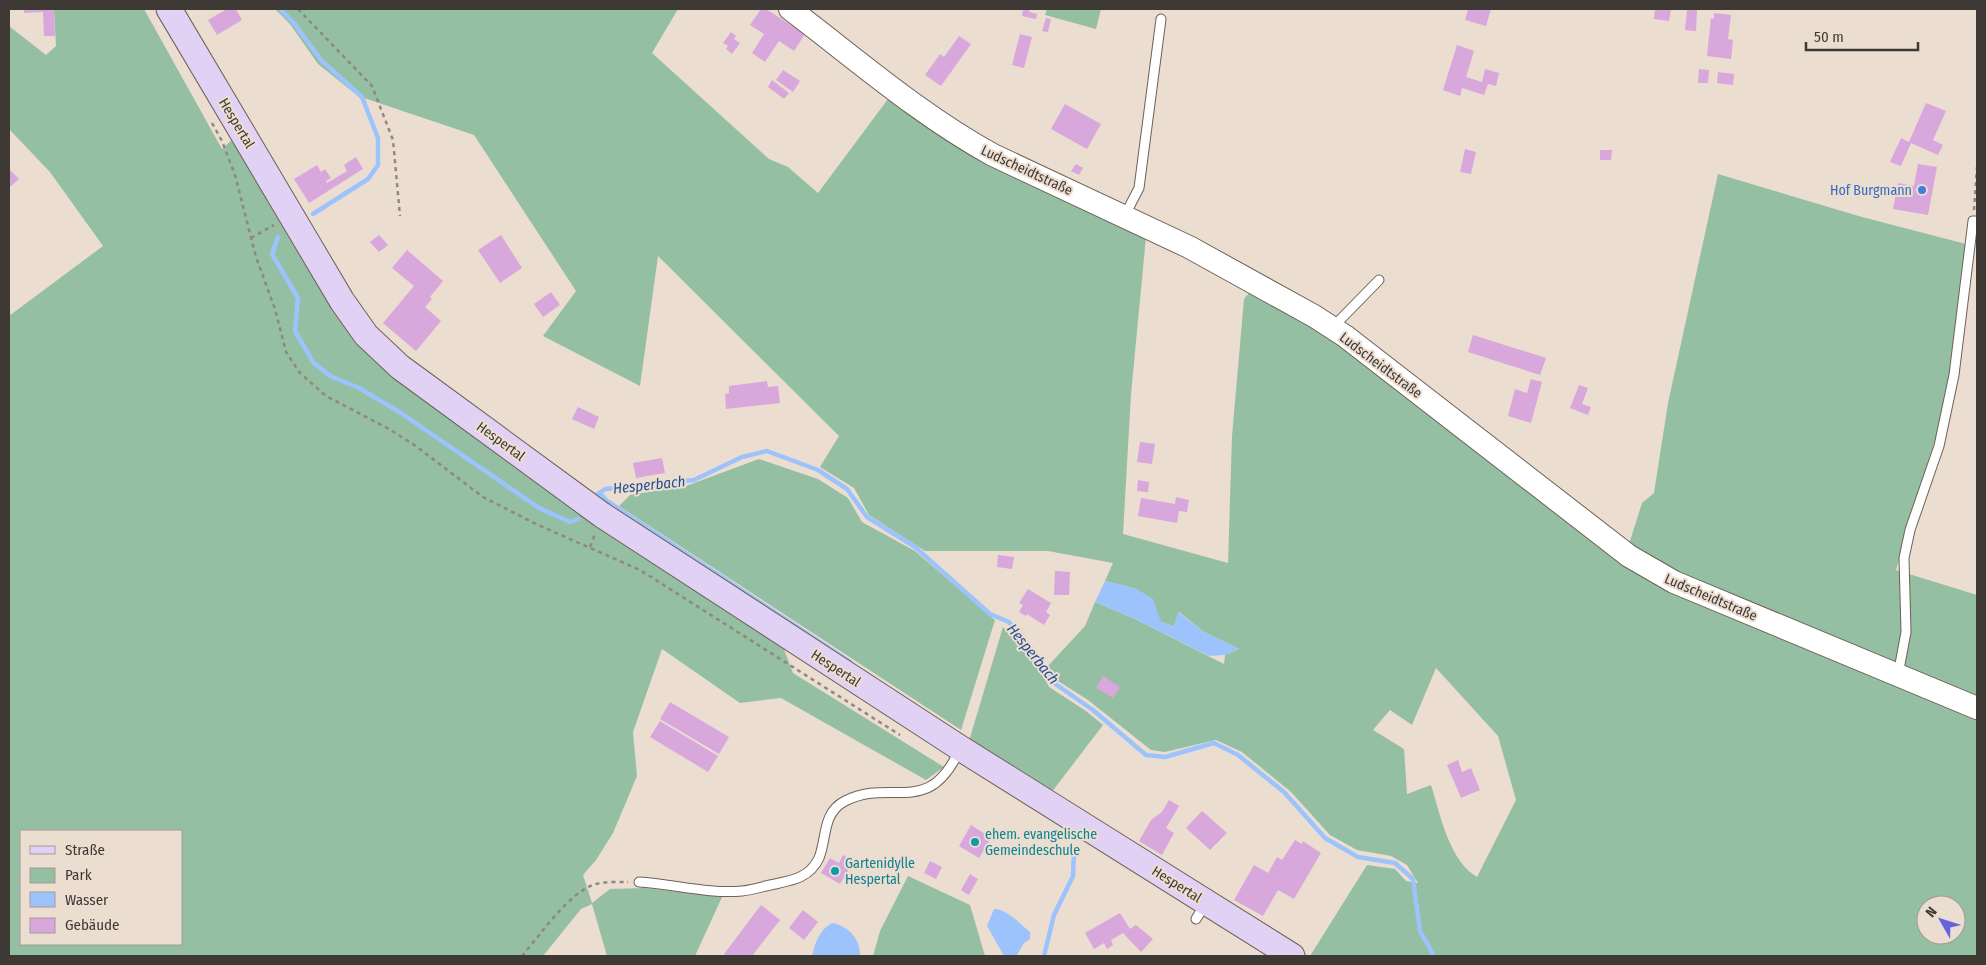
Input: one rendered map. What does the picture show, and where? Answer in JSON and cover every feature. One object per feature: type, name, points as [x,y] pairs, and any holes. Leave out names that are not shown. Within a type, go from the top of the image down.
[{"type":"main road","name":"Hespertal","points":[[169,9],[342,301],[366,335],[400,367],[602,515],[960,748],[1201,911],[1292,956]]},
{"type":"street","name":"Ludscheidtstraße","points":[[790,9],[885,83],[962,138],[993,155],[1125,215],[1198,252],[1332,328],[1629,556],[1650,569],[1674,582],[1977,708]]},
{"type":"lane","points":[[1125,215],[1139,188],[1161,20]]},
{"type":"lane","points":[[1898,675],[1906,632],[1904,558],[1910,530],[1939,446],[1954,375],[1975,221]]},
{"type":"lane","points":[[1332,328],[1380,280]]},
{"type":"lane","points":[[639,882],[718,891],[743,891],[801,878],[810,872],[819,858],[827,822],[833,810],[843,802],[861,795],[911,793],[930,786],[941,780],[952,768],[960,748]]},
{"type":"path","points":[[298,9],[372,86],[393,140],[400,216]]},
{"type":"path","points":[[1975,221],[1977,167]]},
{"type":"path","points":[[251,238],[291,215]]},
{"type":"path","points":[[522,956],[568,902],[582,890],[594,884],[639,882]]},
{"type":"green space","points":[[54,9],[144,9],[222,149],[235,137],[367,349],[592,524],[782,644],[793,673],[944,767],[926,780],[781,698],[740,703],[662,649],[633,732],[637,776],[613,833],[596,860],[583,875],[592,903],[610,889],[645,888],[722,897],[695,956],[607,956],[592,904],[581,909],[543,956],[9,956],[9,316],[103,246],[50,172],[9,129],[9,26],[46,55],[56,46]]},
{"type":"green space","points":[[275,9],[678,9],[652,53],[769,159],[788,167],[818,193],[891,95],[1146,237],[1131,394],[1123,534],[1228,563],[1232,436],[1244,299],[1249,293],[1327,336],[1414,400],[1623,563],[1642,503],[1654,493],[1668,403],[1718,174],[1862,217],[1966,244],[1960,316],[1941,420],[1896,570],[1977,595],[1977,956],[1310,956],[1367,865],[1395,869],[1406,881],[1418,883],[1407,865],[1391,856],[1357,850],[1330,835],[1291,792],[1242,752],[1216,740],[1165,752],[1151,750],[1088,700],[1058,681],[1048,666],[1085,626],[1095,602],[1133,618],[1224,664],[1225,655],[1239,649],[1204,632],[1179,612],[1174,626],[1161,622],[1137,589],[1105,581],[1113,563],[1048,551],[925,551],[869,515],[854,488],[820,467],[839,436],[658,256],[640,386],[543,336],[576,291],[474,135],[358,96],[318,64],[290,24]],"holes":[[[1436,668],[1498,736],[1516,800],[1477,877],[1459,860],[1453,849],[1447,837],[1431,785],[1407,794],[1404,749],[1373,730],[1390,710],[1412,725]]]},
{"type":"green space","points":[[1047,9],[1101,9],[1096,29],[1045,15]]},
{"type":"green space","points":[[759,459],[818,479],[848,498],[862,522],[915,551],[995,620],[961,730],[619,506],[630,495],[686,486]]},
{"type":"green space","points":[[1003,627],[1036,661],[1049,687],[1086,711],[1103,725],[1051,793],[969,741]]},
{"type":"green space","points":[[908,876],[970,905],[985,956],[873,956],[880,931]]},
{"type":"water","points":[[1105,581],[1137,589],[1153,599],[1161,622],[1174,626],[1178,612],[1204,632],[1239,649],[1225,655],[1209,656],[1133,618],[1095,602]]},
{"type":"water","points":[[994,909],[1004,911],[1030,932],[1030,939],[1024,943],[1017,955],[1004,956],[987,926]]},
{"type":"water","points":[[833,923],[849,930],[856,939],[860,956],[812,956],[821,932]]},
{"type":"building","points":[[24,9],[54,9],[55,36],[44,36],[43,12],[24,13]]},
{"type":"building","points":[[227,9],[236,9],[242,20],[217,35],[208,20]]},
{"type":"building","points":[[761,9],[766,9],[805,34],[794,51],[779,41],[765,62],[752,53],[764,34],[750,25]]},
{"type":"building","points":[[1023,9],[1030,9],[1029,12],[1037,14],[1036,19],[1022,16]]},
{"type":"building","points":[[1468,9],[1491,9],[1486,26],[1465,20]]},
{"type":"building","points":[[1655,9],[1671,9],[1669,21],[1654,19]]},
{"type":"building","points":[[1687,10],[1697,10],[1696,31],[1685,30]]},
{"type":"building","points":[[1714,13],[1731,15],[1728,39],[1733,40],[1731,59],[1707,56],[1711,18],[1714,19]]},
{"type":"building","points":[[1046,18],[1051,19],[1048,32],[1042,31]]},
{"type":"building","points":[[731,32],[736,36],[734,39],[740,43],[732,54],[726,49],[728,46],[723,43]]},
{"type":"building","points":[[1020,34],[1032,37],[1024,68],[1012,65]]},
{"type":"building","points":[[959,36],[971,44],[941,86],[925,75],[940,54],[944,57]]},
{"type":"building","points":[[1457,45],[1474,51],[1466,77],[1482,82],[1485,69],[1499,73],[1496,86],[1488,84],[1484,95],[1462,88],[1460,96],[1443,90]]},
{"type":"building","points":[[1699,69],[1709,70],[1708,83],[1698,83]]},
{"type":"building","points":[[783,70],[800,81],[793,92],[776,80]]},
{"type":"building","points":[[1718,72],[1734,74],[1733,85],[1717,83]]},
{"type":"building","points":[[772,80],[789,93],[784,99],[768,87]]},
{"type":"building","points":[[1926,103],[1946,111],[1933,140],[1943,145],[1938,155],[1911,143],[1901,166],[1890,162],[1901,138],[1909,142]]},
{"type":"building","points":[[1065,104],[1101,124],[1087,149],[1051,129]]},
{"type":"building","points":[[1465,149],[1476,152],[1471,174],[1460,172]]},
{"type":"building","points":[[1600,150],[1612,150],[1611,160],[1600,160]]},
{"type":"building","points":[[356,157],[363,169],[309,203],[294,179],[317,165],[321,172],[325,169],[331,178],[326,181],[327,183],[347,171],[344,165]]},
{"type":"building","points":[[1076,164],[1083,168],[1079,175],[1071,171]]},
{"type":"building","points":[[1918,164],[1937,167],[1928,215],[1893,209],[1898,183],[1914,186]]},
{"type":"building","points":[[9,169],[19,179],[9,188]]},
{"type":"building","points":[[379,235],[388,245],[379,252],[370,242]]},
{"type":"building","points":[[501,235],[522,268],[500,283],[478,250]]},
{"type":"building","points":[[407,250],[443,281],[430,297],[432,299],[425,307],[441,321],[416,351],[383,323],[414,286],[392,268]]},
{"type":"building","points":[[551,292],[560,305],[543,317],[534,304]]},
{"type":"building","points":[[1473,335],[1546,358],[1540,375],[1468,352]]},
{"type":"building","points":[[1531,379],[1542,382],[1531,423],[1508,416],[1515,389],[1527,393]]},
{"type":"building","points":[[767,381],[768,387],[778,386],[780,403],[726,409],[725,394],[729,393],[729,386]]},
{"type":"building","points":[[1579,385],[1588,388],[1582,404],[1591,407],[1588,415],[1570,408]]},
{"type":"building","points":[[578,407],[599,417],[594,429],[572,419]]},
{"type":"building","points":[[1140,442],[1155,444],[1152,464],[1137,462]]},
{"type":"building","points":[[662,458],[665,473],[636,478],[633,463]]},
{"type":"building","points":[[1138,480],[1149,482],[1148,492],[1137,491]]},
{"type":"building","points":[[1176,497],[1189,500],[1187,512],[1179,511],[1177,523],[1138,516],[1141,498],[1175,504]]},
{"type":"building","points":[[998,555],[1014,557],[1012,569],[997,567]]},
{"type":"building","points":[[1055,571],[1070,572],[1069,595],[1054,595]]},
{"type":"building","points":[[1028,589],[1051,603],[1046,612],[1050,615],[1044,625],[1027,614],[1026,616],[1019,612],[1023,605],[1019,603]]},
{"type":"building","points":[[1103,676],[1120,687],[1113,698],[1096,688]]},
{"type":"building","points":[[670,702],[729,737],[719,754],[660,719]]},
{"type":"building","points":[[660,721],[718,756],[708,772],[650,737]]},
{"type":"building","points":[[1458,760],[1462,772],[1471,768],[1480,790],[1461,798],[1447,765]]},
{"type":"building","points":[[1169,800],[1179,806],[1166,828],[1174,833],[1162,855],[1139,841],[1151,820],[1162,812]]},
{"type":"building","points":[[1202,811],[1227,833],[1210,850],[1186,828]]},
{"type":"building","name":"ehem. evangelische Gemeindeschule","points":[[971,825],[991,838],[979,858],[959,846]]},
{"type":"building","points":[[1295,840],[1302,844],[1303,841],[1321,853],[1294,899],[1278,890],[1263,916],[1234,900],[1254,865],[1268,873],[1277,857],[1282,860]]},
{"type":"building","name":"Gartenidylle Hespertal","points":[[843,855],[854,861],[840,884],[821,873],[830,858],[839,863]]},
{"type":"building","points":[[930,861],[942,867],[936,879],[924,873]]},
{"type":"building","points":[[970,874],[978,879],[969,895],[961,890]]},
{"type":"building","points":[[761,905],[780,920],[752,956],[727,956],[724,954]]},
{"type":"building","points":[[803,910],[818,922],[804,940],[789,928]]},
{"type":"building","points":[[1120,913],[1130,929],[1136,925],[1153,939],[1141,952],[1123,933],[1111,940],[1113,945],[1107,949],[1104,943],[1094,949],[1085,933]]},
{"type":"waterway","name":"Hesperbach","points":[[280,9],[294,23],[321,60],[362,97],[378,138],[378,165],[368,179],[313,214]]},
{"type":"waterway","name":"Hesperbach","points":[[278,237],[272,254],[298,298],[295,331],[313,362],[330,376],[359,388],[401,413],[539,508],[570,522],[578,519]]},
{"type":"waterway","name":"Hesperbach","points":[[595,496],[605,489],[694,480],[742,457],[767,451],[818,470],[847,489],[867,517],[915,547],[990,614],[1009,622],[1038,657],[1054,683],[1093,710],[1146,755],[1165,757],[1214,743],[1238,755],[1284,792],[1325,838],[1358,857],[1395,863],[1413,879],[1420,931],[1434,956]]},
{"type":"waterway","points":[[600,493],[607,501],[850,662]]},
{"type":"waterway","points":[[1044,956],[1054,915],[1073,876],[1074,852]]},
{"type":"place","name":"Hof Burgmann","points":[[1922,190]]},
{"type":"place","name":"ehem. evangelische Gemeindeschule","points":[[975,842]]},
{"type":"place","name":"Gartenidylle Hespertal","points":[[835,871]]}]
